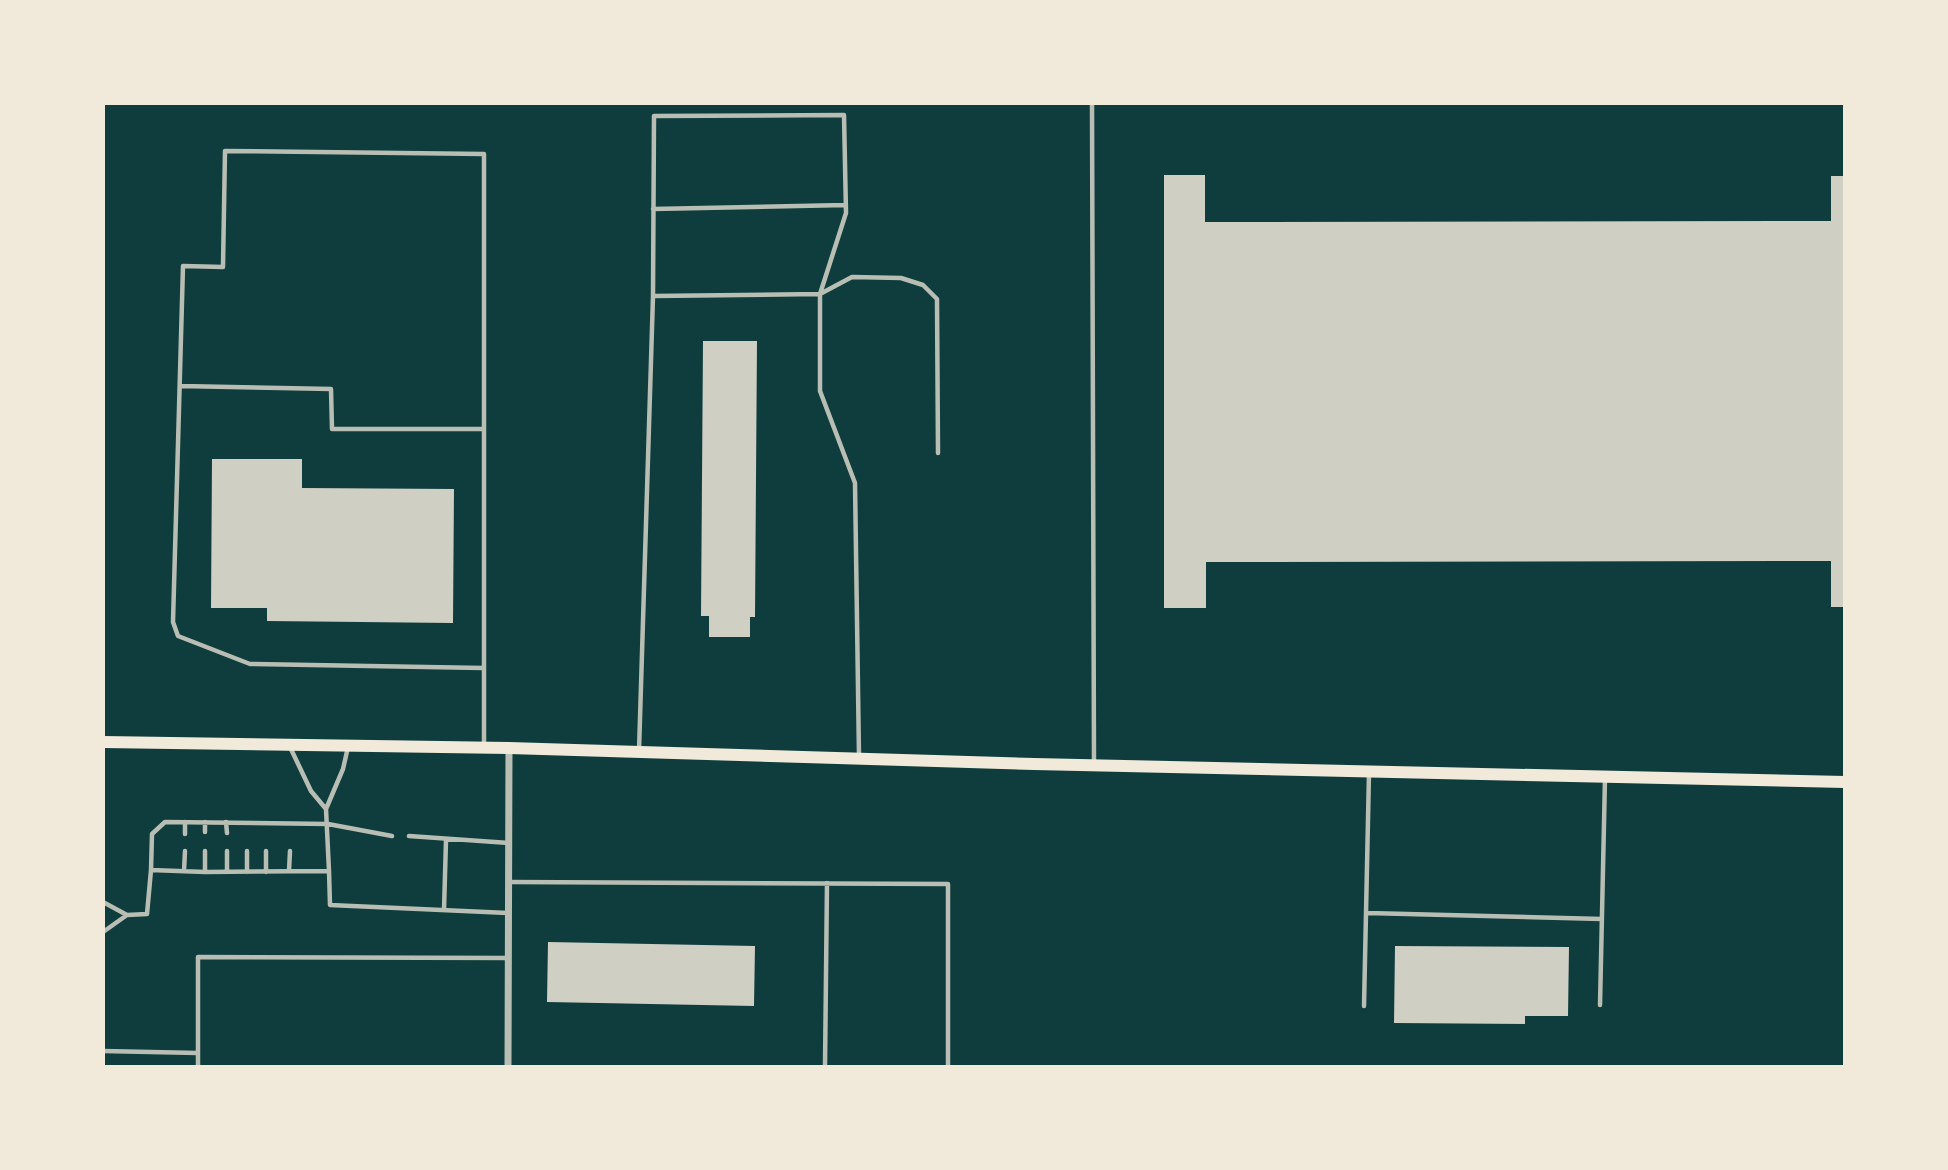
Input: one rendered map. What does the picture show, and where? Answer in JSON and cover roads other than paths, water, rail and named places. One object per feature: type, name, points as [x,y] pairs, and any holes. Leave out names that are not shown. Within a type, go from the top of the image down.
[{"type":"main road","points":[[103,742],[509,748],[1369,772],[1845,782]]},
{"type":"street","points":[[508,1067],[509,748]]},
{"type":"lane","points":[[1092,103],[1094,765]]},
{"type":"lane","points":[[639,752],[653,296],[654,116],[844,115],[846,212],[820,295],[820,391],[855,483],[859,759]]},
{"type":"lane","points":[[483,668],[250,664],[178,636],[173,622],[183,266],[223,267],[225,151],[484,154],[484,748]]},
{"type":"lane","points":[[653,209],[846,205]]},
{"type":"lane","points":[[653,296],[820,295],[852,277],[901,278],[923,285],[937,299],[938,453]]},
{"type":"lane","points":[[180,386],[331,388],[332,429],[484,429]]},
{"type":"lane","points":[[289,744],[311,791],[326,809]]},
{"type":"lane","points":[[348,745],[342,769],[326,809],[330,905],[509,913]]},
{"type":"lane","points":[[1364,1006],[1369,772]]},
{"type":"lane","points":[[1600,1005],[1605,777]]},
{"type":"lane","points":[[103,902],[127,915],[147,914],[152,834],[165,822],[328,824],[392,836]]},
{"type":"lane","points":[[184,834],[185,822]]},
{"type":"lane","points":[[205,822],[205,832]]},
{"type":"lane","points":[[226,822],[227,833]]},
{"type":"lane","points":[[247,822],[247,832]]},
{"type":"lane","points":[[266,822],[266,832]]},
{"type":"lane","points":[[289,822],[290,832]]},
{"type":"lane","points":[[409,836],[509,843]]},
{"type":"lane","points":[[444,911],[446,840]]},
{"type":"lane","points":[[184,872],[185,851]]},
{"type":"lane","points":[[205,851],[205,872]]},
{"type":"lane","points":[[227,851],[227,872]]},
{"type":"lane","points":[[247,851],[247,872]]},
{"type":"lane","points":[[266,851],[266,872]]},
{"type":"lane","points":[[289,871],[290,851]]},
{"type":"lane","points":[[151,870],[329,871]]},
{"type":"lane","points":[[509,882],[948,884],[948,1067]]},
{"type":"lane","points":[[825,1067],[827,883]]},
{"type":"lane","points":[[1367,913],[1602,919]]},
{"type":"lane","points":[[103,932],[127,915]]},
{"type":"lane","points":[[198,1067],[198,957],[508,958]]},
{"type":"lane","points":[[103,1051],[198,1053]]}]
